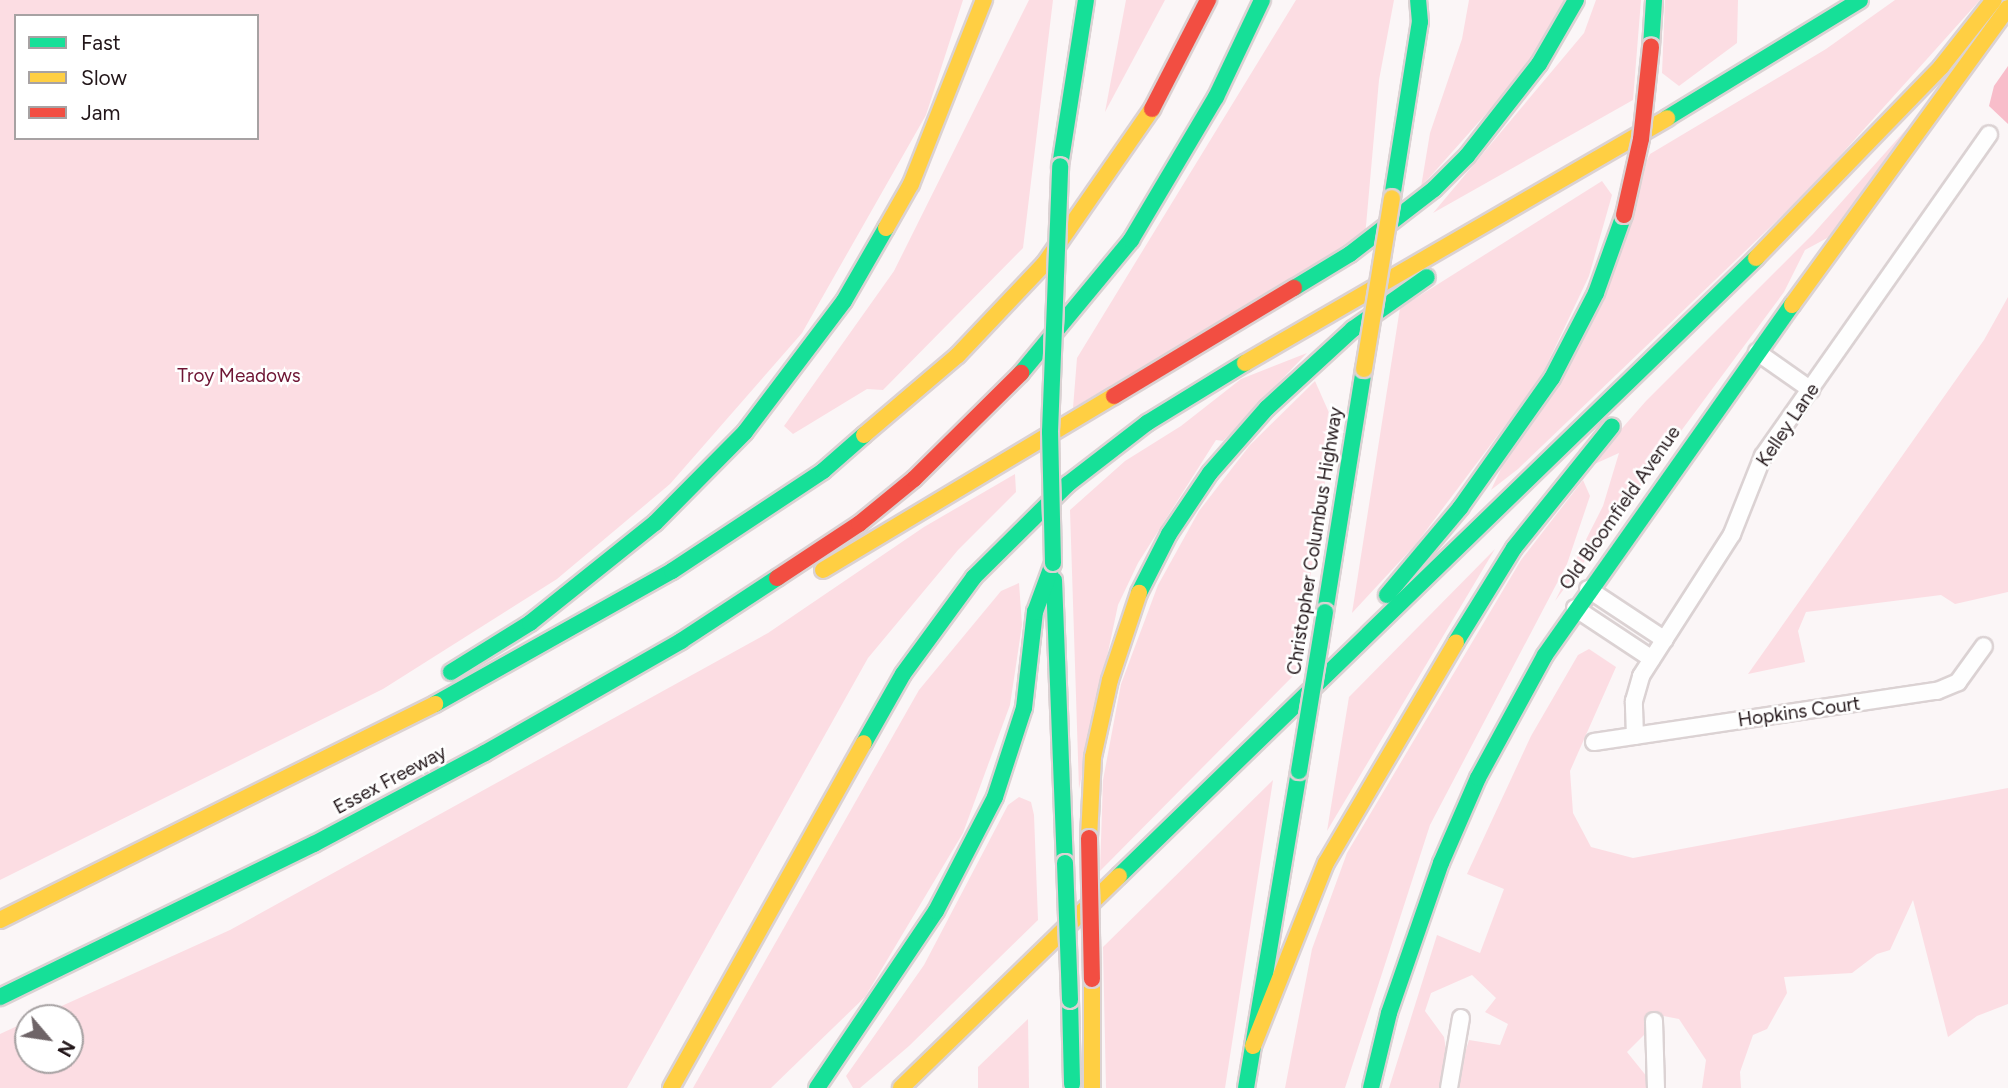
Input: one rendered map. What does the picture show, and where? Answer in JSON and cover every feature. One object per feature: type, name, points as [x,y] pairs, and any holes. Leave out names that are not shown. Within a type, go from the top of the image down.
[{"type":"main road","points":[[295,775],[530,623],[655,523],[745,432],[797,368],[844,301],[911,184],[984,0]]},
{"type":"main road","points":[[1073,1088],[1050,419],[1060,166],[1087,0]]},
{"type":"main road","points":[[0,920],[295,775],[464,688],[672,571],[823,471],[906,403],[1017,296],[1084,215],[1144,125],[1208,0]]},
{"type":"main road","name":"Essex Freeway","points":[[0,997],[314,844],[474,759],[681,641],[786,575],[914,479],[978,419],[1063,327],[1131,240],[1175,171],[1262,0]]},
{"type":"main road","name":"Christopher Columbus Highway","points":[[1246,1088],[1420,22],[1419,0]]},
{"type":"main road","points":[[786,575],[812,577],[1350,254],[1434,188],[1467,156],[1532,73],[1576,0]]},
{"type":"main road","points":[[1358,647],[1369,615],[1460,508],[1552,378],[1595,293],[1624,215],[1642,139],[1654,0]]},
{"type":"main road","points":[[671,1088],[884,704],[943,616],[1002,546],[1068,484],[1147,424],[1476,227],[1713,92],[1860,0]]},
{"type":"main road","points":[[901,1088],[1642,373],[1870,145],[1994,0]]},
{"type":"main road","points":[[1420,22],[1437,3]]},
{"type":"main road","name":"Old Bloomfield Avenue","points":[[1371,1088],[1389,1013],[1441,863],[1511,715],[1588,589],[2008,8]]},
{"type":"main road","points":[[1092,1088],[1089,838],[1093,757],[1110,680],[1134,603],[1179,518],[1210,473],[1284,391],[1353,329],[1465,251],[1476,227]]},
{"type":"main road","points":[[1253,1046],[1326,863],[1362,795],[1514,548],[1637,397],[1642,373]]},
{"type":"main road","points":[[817,1088],[936,911],[995,797],[1024,708],[1035,612],[1053,563]]},
{"type":"street","name":"Kelley Lane","points":[[1635,736],[1636,690],[1652,659],[1732,534],[1763,456],[1989,135]]},
{"type":"street","points":[[1757,352],[1811,390]]},
{"type":"street","points":[[1588,589],[1665,640]]},
{"type":"street","points":[[1575,608],[1652,659]]},
{"type":"street","name":"Hopkins Court","points":[[1594,742],[1937,691],[1958,682],[1984,646]]},
{"type":"street","points":[[1449,1088],[1461,1018]]},
{"type":"street","points":[[1654,1020],[1656,1088]]},
{"type":"green space","name":"Troy Meadows","points":[[0,0],[963,0],[926,115],[802,333],[670,484],[557,579],[383,689],[0,880]]},
{"type":"green space","points":[[1029,0],[1053,0],[1023,248],[883,390],[867,389],[793,434],[784,426],[894,271]]},
{"type":"green space","points":[[1126,0],[1165,0],[1105,112]]},
{"type":"green space","points":[[1296,0],[1394,0],[1379,80],[1365,237],[1073,408],[1077,358]]},
{"type":"green space","points":[[1469,0],[1566,0],[1526,69],[1421,187],[1430,133],[1462,39]]},
{"type":"green space","points":[[1596,0],[1641,0],[1633,100],[1433,213],[1584,33]]},
{"type":"green space","points":[[1665,0],[1738,0],[1737,43],[1679,86],[1662,73]]},
{"type":"green space","points":[[1895,0],[1980,0],[1812,187],[1518,469],[1491,490],[1650,154],[1826,49]]},
{"type":"green space","points":[[1918,116],[1829,237],[1805,250],[1784,292],[1555,601],[1603,506],[1619,453],[1588,467],[1646,401],[1813,234]]},
{"type":"green space","points":[[1602,181],[1612,195],[1589,276],[1540,379],[1416,544],[1352,613],[1400,308]]},
{"type":"green space","points":[[2008,297],[2008,592],[1955,604],[1941,595],[1806,612],[1798,631],[1805,662],[1748,674],[1984,340]]},
{"type":"green space","points":[[1307,353],[1223,441],[1216,440],[1138,563],[1118,605],[1079,789],[1070,510],[1125,461],[1181,426],[1241,379]]},
{"type":"green space","points":[[1315,381],[1334,424],[1295,674],[1100,871],[1103,780],[1121,684],[1158,585],[1199,511],[1250,445]]},
{"type":"green space","points":[[1015,474],[1016,492],[958,550],[868,658],[627,1088],[0,1088],[0,1034],[14,1028],[14,1074],[84,1074],[84,1004],[66,1004],[230,930],[768,633],[924,527]]},
{"type":"green space","points":[[1583,480],[1590,496],[1567,564],[1430,825],[1345,1088],[1285,1088],[1312,949],[1347,853],[1521,560]]},
{"type":"green space","points":[[1495,549],[1327,831],[1349,697]]},
{"type":"green space","points":[[1019,583],[1022,625],[1010,705],[963,833],[865,997],[771,1088],[693,1088],[919,690],[1001,591]]},
{"type":"green space","points":[[1589,649],[1616,667],[1570,771],[1573,813],[1591,847],[1633,858],[2008,788],[2008,1004],[1977,1016],[1948,1037],[1913,900],[1890,950],[1877,954],[1852,973],[1784,977],[1787,993],[1767,1029],[1753,1035],[1740,1072],[1741,1088],[1702,1088],[1706,1060],[1679,1019],[1653,1014],[1648,1031],[1627,1052],[1656,1088],[1460,1088],[1460,1069],[1469,1040],[1500,1045],[1508,1024],[1485,1012],[1496,998],[1472,975],[1431,993],[1425,1011],[1444,1037],[1448,1062],[1441,1088],[1389,1088],[1437,935],[1480,953],[1504,889],[1467,874],[1531,736],[1578,655]]},
{"type":"green space","points":[[1273,780],[1225,1088],[1106,1088],[1103,947]]},
{"type":"green space","points":[[1019,797],[1031,802],[1034,815],[1038,920],[909,1046],[860,1088],[853,1088],[846,1076],[924,965],[1008,805]]},
{"type":"green space","points":[[1028,1019],[1029,1088],[978,1088],[978,1067]]},
{"type":"shaded area","points":[[2008,66],[2008,124],[1989,106],[1994,86]]},
{"type":"traffic: fast","points":[[1060,166],[1086,0]]},
{"type":"traffic: fast","points":[[1021,373],[1131,240],[1216,97],[1262,0]]},
{"type":"traffic: fast","points":[[1392,198],[1420,22],[1418,0]]},
{"type":"traffic: fast","points":[[1294,288],[1350,254],[1434,189],[1467,156],[1539,64],[1576,0]]},
{"type":"traffic: fast","points":[[1651,47],[1654,0]]},
{"type":"traffic: fast","points":[[1667,118],[1860,0]]},
{"type":"traffic: fast","points":[[1053,563],[1050,432],[1060,166]]},
{"type":"traffic: fast","points":[[1387,595],[1460,508],[1552,378],[1596,293],[1624,215]]},
{"type":"traffic: fast","points":[[451,672],[530,623],[655,523],[745,432],[844,301],[886,228]]},
{"type":"traffic: fast","points":[[1119,876],[1756,258]]},
{"type":"traffic: fast","points":[[1139,593],[1169,534],[1210,473],[1267,408],[1353,329],[1427,277]]},
{"type":"traffic: fast","points":[[1371,1088],[1389,1013],[1441,863],[1478,778],[1545,655],[1792,305]]},
{"type":"traffic: fast","points":[[864,743],[903,674],[974,577],[1068,484],[1147,423],[1245,363]]},
{"type":"traffic: fast","points":[[1325,612],[1364,369]]},
{"type":"traffic: fast","points":[[1456,642],[1514,548],[1612,426]]},
{"type":"traffic: fast","points":[[435,704],[672,571],[823,471],[864,435]]},
{"type":"traffic: fast","points":[[817,1088],[936,911],[995,797],[1024,708],[1035,612],[1053,563]]},
{"type":"traffic: fast","points":[[0,997],[314,844],[485,753],[681,641],[777,578]]},
{"type":"traffic: fast","points":[[1054,580],[1065,863]]},
{"type":"traffic: fast","points":[[1299,771],[1325,612]]},
{"type":"traffic: fast","points":[[1246,1088],[1299,771]]},
{"type":"traffic: fast","points":[[1065,863],[1070,1000]]},
{"type":"traffic: fast","points":[[1070,1000],[1072,1084]]},
{"type":"traffic: slow","points":[[886,228],[911,184],[984,0]]},
{"type":"traffic: slow","points":[[1756,258],[1941,67],[1994,0]]},
{"type":"traffic: slow","points":[[1792,305],[2008,8]]},
{"type":"traffic: slow","points":[[864,435],[958,355],[1045,263],[1152,109]]},
{"type":"traffic: slow","points":[[1245,363],[1667,118]]},
{"type":"traffic: slow","points":[[1364,369],[1392,198]]},
{"type":"traffic: slow","points":[[823,570],[1114,396]]},
{"type":"traffic: slow","points":[[1089,838],[1093,757],[1110,680],[1139,593]]},
{"type":"traffic: slow","points":[[1253,1046],[1326,863],[1456,642]]},
{"type":"traffic: slow","points":[[0,920],[435,704]]},
{"type":"traffic: slow","points":[[671,1088],[864,743]]},
{"type":"traffic: slow","points":[[901,1088],[1119,876]]},
{"type":"traffic: slow","points":[[1092,979],[1092,1088]]},
{"type":"traffic: jam","points":[[1152,109],[1208,0]]},
{"type":"traffic: jam","points":[[1624,215],[1641,139],[1651,47]]},
{"type":"traffic: jam","points":[[1114,396],[1294,288]]},
{"type":"traffic: jam","points":[[777,578],[859,524],[914,479],[1021,373]]},
{"type":"traffic: jam","points":[[1089,838],[1092,979]]}]
